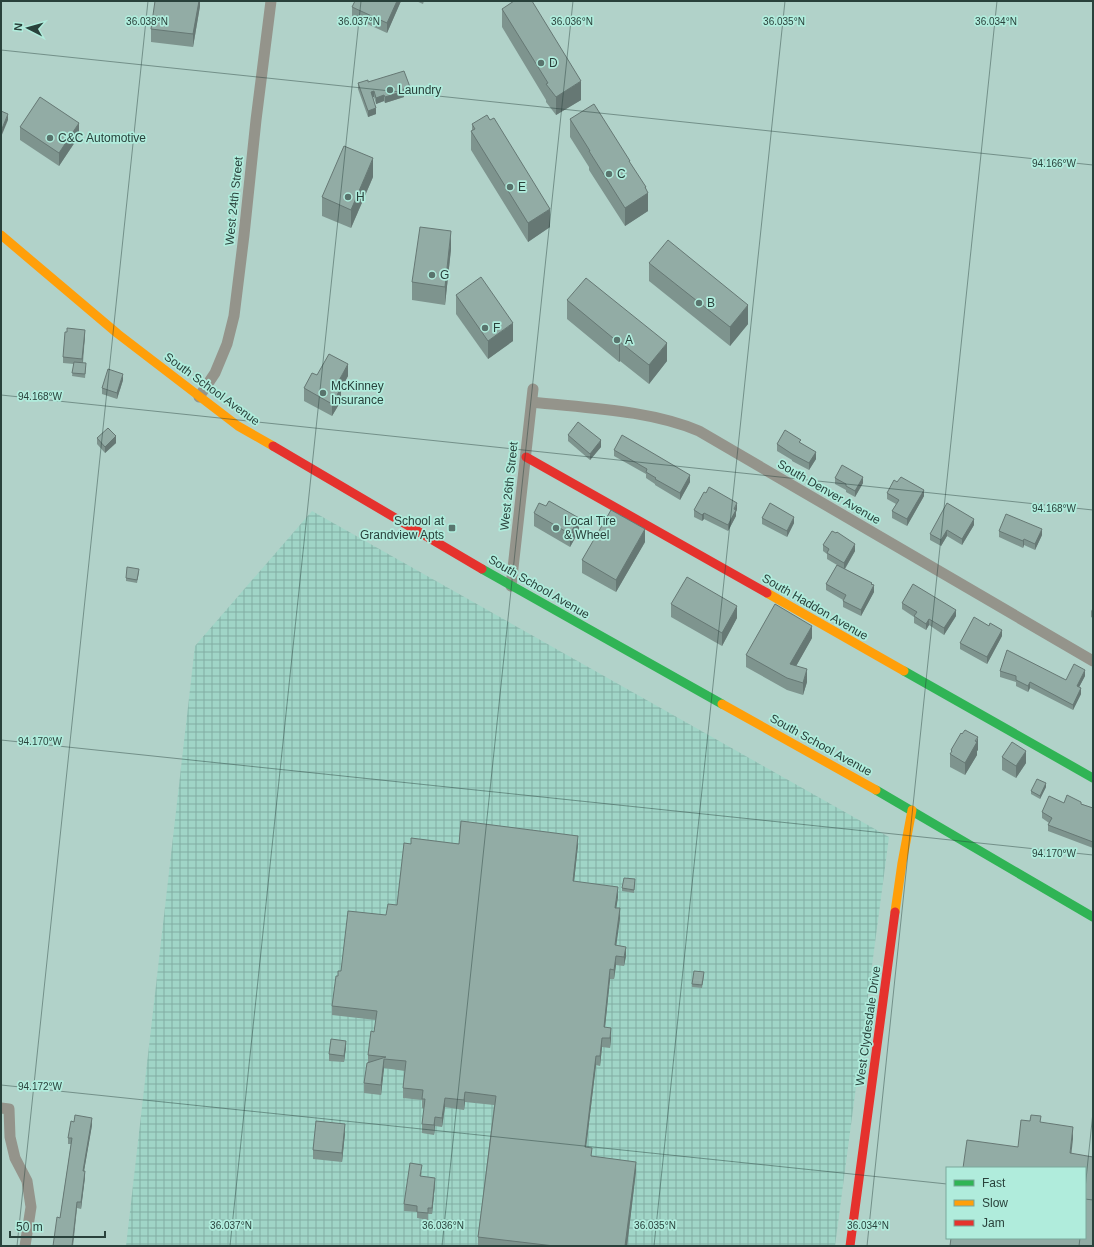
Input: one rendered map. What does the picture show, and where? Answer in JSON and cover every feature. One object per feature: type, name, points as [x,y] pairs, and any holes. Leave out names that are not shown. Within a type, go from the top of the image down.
[{"type":"main road","name":"South School Avenue","points":[[1,235],[118,334],[238,426],[511,586],[912,810],[1093,917]]},
{"type":"main road","name":"South Haddon Avenue","points":[[526,456],[1093,778]]},
{"type":"main road","name":"West Clydesdale Drive","points":[[850,1246],[901,871],[912,810]]},
{"type":"street","name":"West 24th Street","points":[[199,397],[215,374],[227,344],[234,316],[271,1]]},
{"type":"street","name":"West 26th Street","points":[[511,586],[533,389]]},
{"type":"street","name":"South Denver Avenue","points":[[532,402],[645,415],[682,424],[699,431],[1093,661]]},
{"type":"street","points":[[5,1109],[15,1158],[27,1181],[31,1207],[25,1246]]},
{"type":"shaded area","points":[[312,511],[889,837],[835,1246],[126,1246],[195,646]]},
{"type":"building","points":[[155,1],[199,1],[193,34],[151,29]]},
{"type":"building","points":[[355,1],[397,1],[387,23],[352,7]]},
{"type":"building","points":[[514,1],[532,1],[581,81],[556,97],[546,84],[548,83],[502,9]]},
{"type":"building","points":[[404,71],[410,87],[403,89],[404,91],[385,97],[384,95],[376,98],[374,91],[371,92],[376,108],[368,111],[358,83],[368,80],[368,82]]},
{"type":"building","points":[[40,97],[79,123],[59,153],[20,127]]},
{"type":"building","points":[[594,104],[646,187],[648,193],[625,208],[570,119]]},
{"type":"building","points":[[1,111],[8,114],[1,131]]},
{"type":"building","points":[[487,115],[490,120],[494,118],[550,209],[528,223],[471,131],[475,129],[472,124]]},
{"type":"building","points":[[344,146],[373,158],[351,210],[322,197]]},
{"type":"building","name":"G","points":[[420,227],[451,231],[445,287],[412,282]]},
{"type":"building","points":[[668,240],[748,305],[730,327],[649,263]]},
{"type":"building","points":[[481,277],[513,323],[488,341],[456,295]]},
{"type":"building","points":[[586,278],[667,343],[649,365],[620,342],[619,343],[567,300]]},
{"type":"building","points":[[67,328],[85,330],[82,359],[63,357],[65,332],[67,332]]},
{"type":"building","points":[[329,354],[348,364],[336,386],[341,388],[332,404],[304,388],[312,373],[317,375]]},
{"type":"building","points":[[74,362],[86,363],[85,374],[72,373]]},
{"type":"building","points":[[108,369],[123,374],[117,393],[102,388]]},
{"type":"building","points":[[578,422],[601,440],[590,454],[568,435]]},
{"type":"building","points":[[108,428],[116,436],[105,447],[97,438]]},
{"type":"building","points":[[785,430],[801,440],[799,442],[816,452],[809,463],[777,444]]},
{"type":"building","points":[[622,435],[690,475],[680,493],[655,479],[656,478],[646,472],[647,469],[614,450]]},
{"type":"building","points":[[842,465],[863,477],[855,491],[835,478]]},
{"type":"building","points":[[901,477],[924,490],[907,519],[892,511],[899,500],[887,493],[894,480],[897,482]]},
{"type":"building","points":[[709,487],[737,503],[734,509],[736,510],[728,525],[704,513],[702,515],[694,510],[704,492],[706,493]]},
{"type":"building","points":[[549,501],[579,518],[570,534],[534,513],[539,503],[546,506]]},
{"type":"building","points":[[770,503],[794,517],[787,531],[762,518]]},
{"type":"building","points":[[947,503],[974,519],[962,539],[947,530],[941,540],[930,534]]},
{"type":"building","points":[[611,510],[645,529],[616,580],[582,560]]},
{"type":"building","points":[[1006,514],[1042,529],[1035,544],[1024,539],[1023,541],[999,531]]},
{"type":"building","points":[[832,531],[837,532],[855,544],[844,563],[827,553],[829,549],[823,545]]},
{"type":"building","points":[[837,565],[874,585],[861,610],[843,601],[846,595],[826,584]]},
{"type":"building","points":[[127,567],[139,569],[137,580],[126,578]]},
{"type":"building","points":[[687,577],[737,606],[722,633],[671,604]]},
{"type":"building","points":[[913,584],[956,610],[944,628],[929,619],[926,624],[914,616],[917,612],[902,603]]},
{"type":"building","points":[[775,604],[812,626],[790,664],[807,669],[803,683],[787,678],[746,655]]},
{"type":"building","points":[[974,617],[989,626],[990,623],[1002,630],[987,657],[960,643]]},
{"type":"building","points":[[1007,650],[1066,680],[1074,664],[1085,670],[1077,686],[1081,688],[1073,705],[1030,682],[1028,686],[1016,680],[1016,676],[1000,671]]},
{"type":"building","points":[[965,730],[978,737],[975,741],[977,742],[965,763],[950,754],[961,733],[962,734]]},
{"type":"building","points":[[1012,742],[1026,751],[1016,766],[1002,757]]},
{"type":"building","points":[[1037,779],[1046,783],[1040,796],[1031,791]]},
{"type":"building","points":[[1067,795],[1081,802],[1081,804],[1093,808],[1093,842],[1048,825],[1052,818],[1042,812],[1049,796],[1064,803]]},
{"type":"building","points":[[461,821],[578,836],[573,881],[618,887],[615,908],[620,908],[615,945],[626,947],[624,957],[616,956],[614,970],[610,969],[604,1027],[611,1028],[610,1038],[602,1038],[600,1056],[596,1056],[585,1147],[592,1148],[591,1156],[636,1162],[625,1246],[554,1246],[478,1237],[496,1096],[465,1092],[464,1100],[445,1098],[442,1118],[435,1117],[434,1125],[422,1124],[425,1099],[422,1099],[423,1090],[403,1088],[406,1061],[384,1059],[381,1085],[364,1083],[367,1063],[386,1057],[368,1055],[371,1031],[374,1032],[377,1011],[332,1006],[336,976],[338,976],[338,971],[341,971],[348,911],[386,915],[388,904],[397,905],[404,843],[411,844],[411,838],[459,844]]},
{"type":"building","points":[[624,878],[635,879],[634,890],[622,888]]},
{"type":"building","points":[[694,971],[704,972],[702,985],[692,984]]},
{"type":"building","points":[[331,1039],[346,1041],[344,1056],[329,1054]]},
{"type":"building","points":[[75,1115],[92,1118],[83,1171],[85,1171],[81,1202],[77,1202],[72,1246],[53,1246],[57,1217],[60,1218],[72,1138],[68,1138],[71,1121],[74,1122]]},
{"type":"building","points":[[1031,1115],[1041,1116],[1040,1122],[1073,1127],[1070,1153],[1093,1157],[1093,1246],[950,1246],[951,1239],[1086,1239],[1086,1167],[963,1167],[967,1140],[1018,1147],[1021,1120],[1030,1121]]},
{"type":"building","points":[[316,1121],[345,1124],[342,1153],[313,1150]]},
{"type":"building","points":[[410,1163],[422,1165],[420,1176],[435,1178],[432,1208],[428,1208],[428,1213],[417,1212],[417,1206],[404,1204]]},
{"type":"traffic: fast","points":[[482,569],[722,704]]},
{"type":"traffic: fast","points":[[904,671],[1093,778]]},
{"type":"traffic: fast","points":[[876,790],[1093,917]]},
{"type":"traffic: slow","points":[[1,235],[118,334],[238,426],[273,446]]},
{"type":"traffic: slow","points":[[767,593],[904,671]]},
{"type":"traffic: slow","points":[[722,704],[876,790]]},
{"type":"traffic: slow","points":[[895,912],[912,810]]},
{"type":"traffic: jam","points":[[273,446],[482,569]]},
{"type":"traffic: jam","points":[[526,457],[767,593]]},
{"type":"traffic: jam","points":[[850,1246],[895,912]]},
{"type":"place","name":"D","points":[[541,63]]},
{"type":"place","name":"Laundry","points":[[390,90]]},
{"type":"place","name":"C&C Automotive","points":[[50,138]]},
{"type":"place","name":"C","points":[[609,174]]},
{"type":"place","name":"E","points":[[510,187]]},
{"type":"place","name":"H","points":[[348,197]]},
{"type":"place","name":"G","points":[[432,275]]},
{"type":"place","name":"B","points":[[699,303]]},
{"type":"place","name":"F","points":[[485,328]]},
{"type":"place","name":"A","points":[[617,340]]},
{"type":"place","name":"McKinney Insurance","points":[[323,393]]},
{"type":"place","name":"School at Grandview Apts","points":[[452,528]]},
{"type":"place","name":"Local Tire & Wheel","points":[[556,528]]}]
